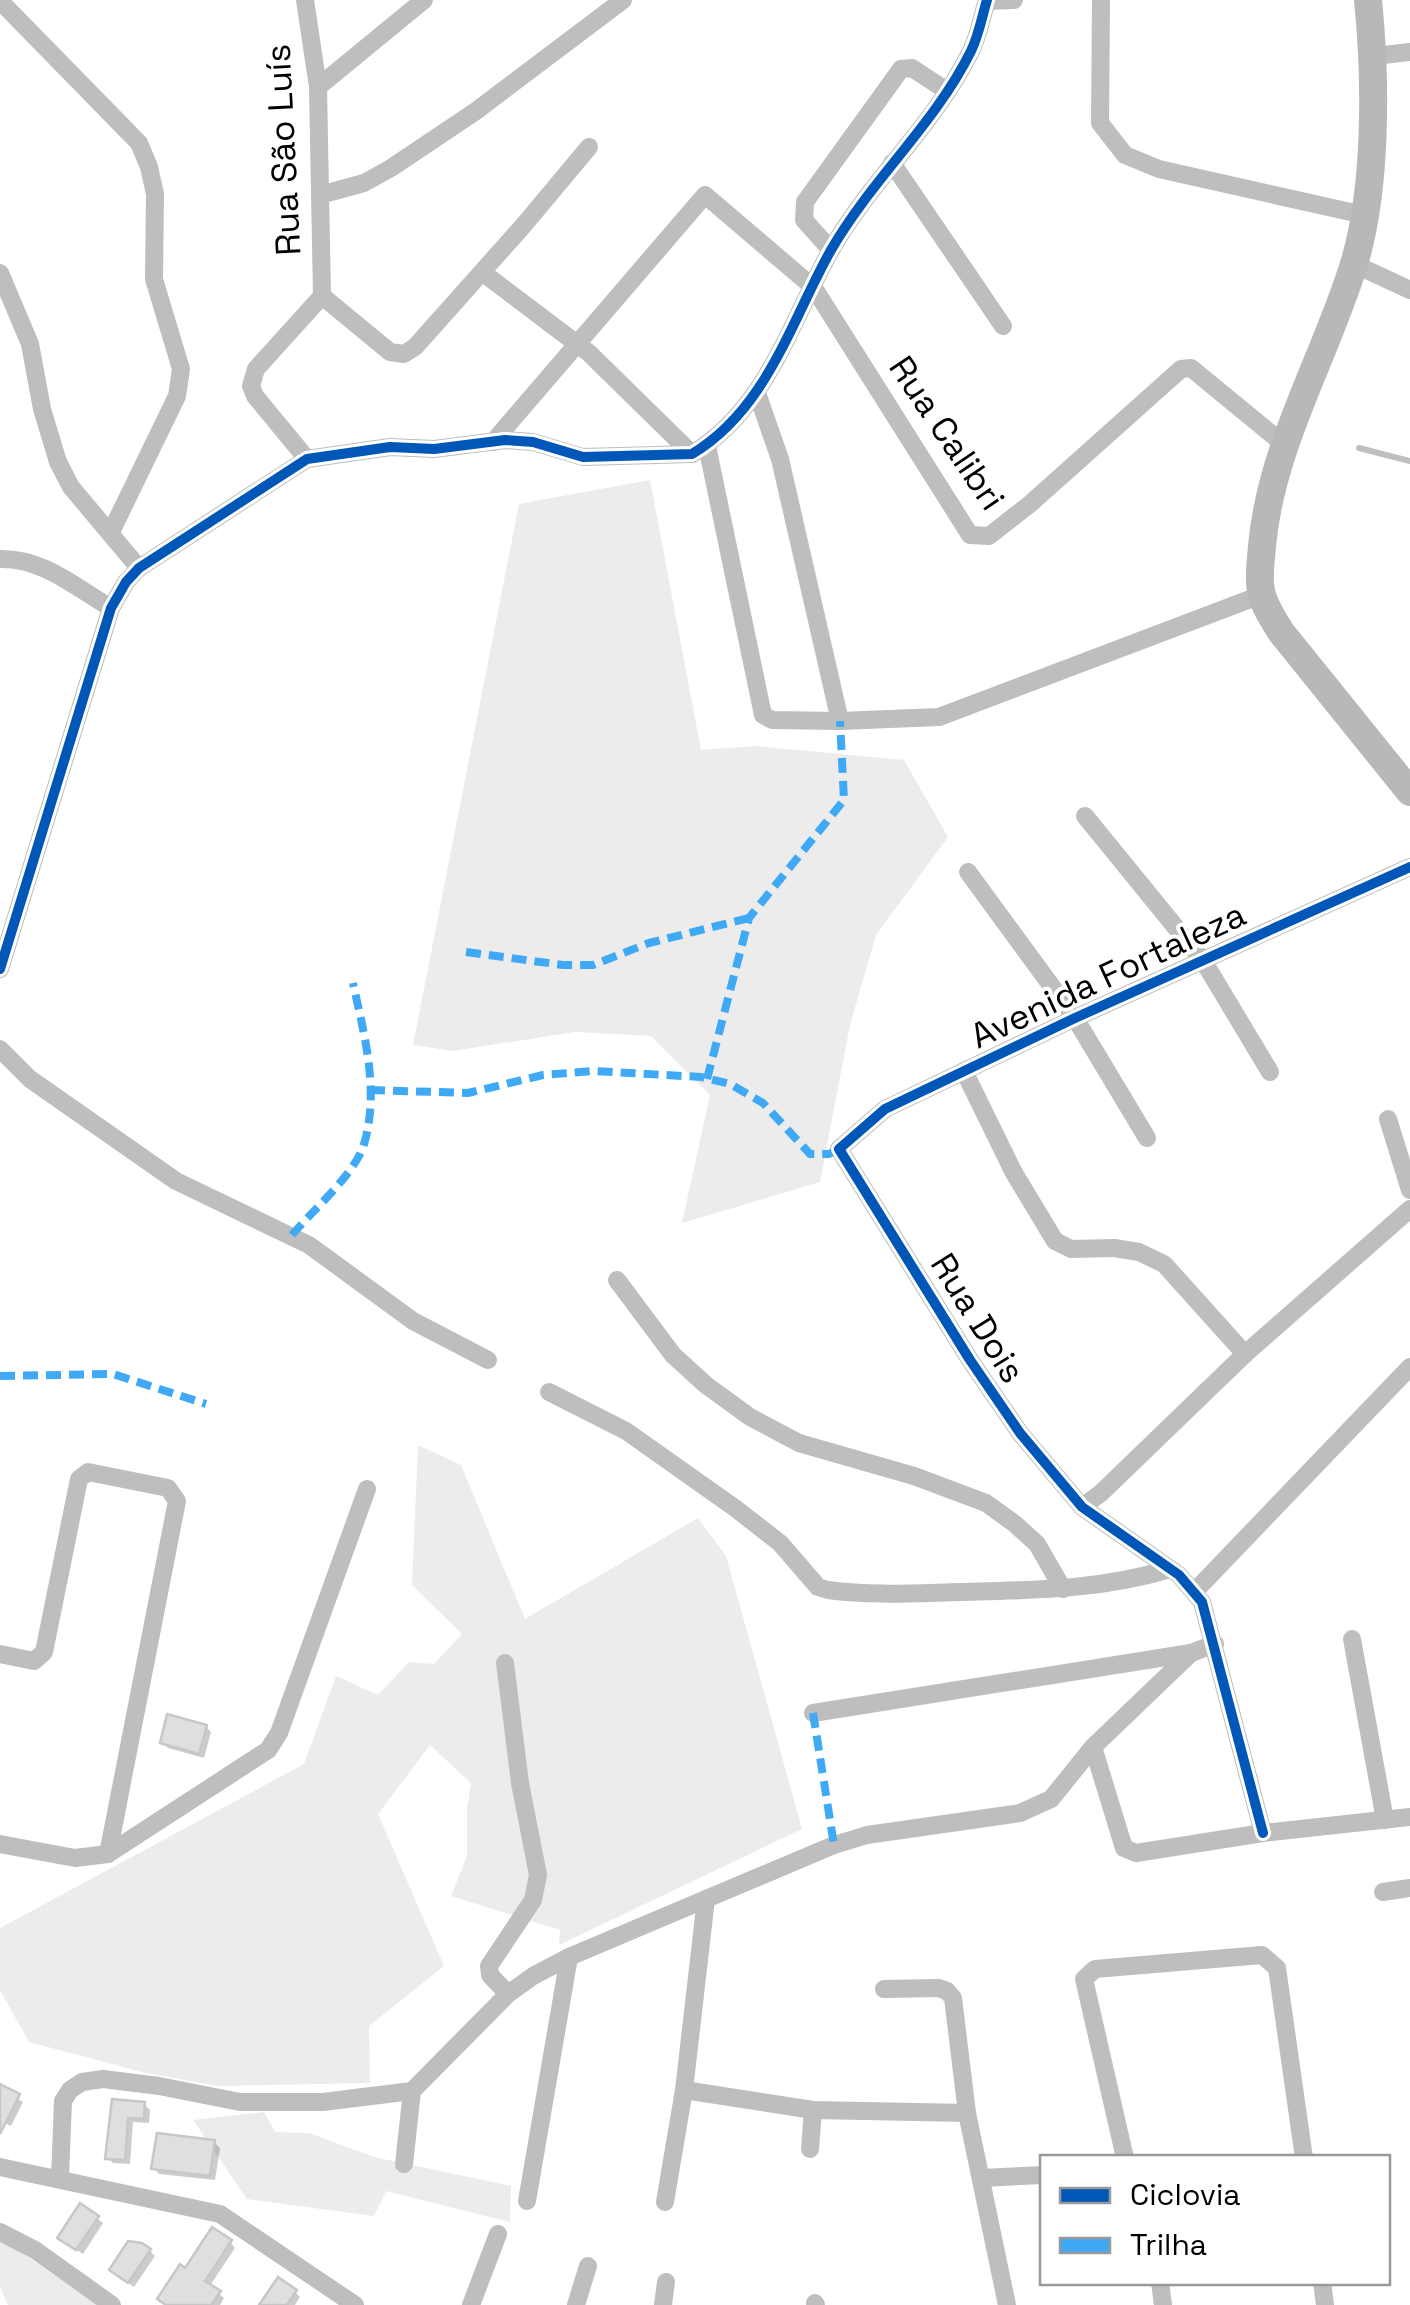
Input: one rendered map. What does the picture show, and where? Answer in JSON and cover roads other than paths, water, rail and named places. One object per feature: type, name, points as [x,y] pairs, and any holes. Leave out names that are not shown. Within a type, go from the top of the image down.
[{"type":"street","name":"Rua São Luís","points":[[305,0],[318,88],[322,296]]},
{"type":"street","points":[[318,88],[424,0]]},
{"type":"street","points":[[320,195],[364,183],[391,168],[476,111],[623,0]]},
{"type":"street","points":[[0,969],[111,608],[126,582],[140,568],[307,459],[390,447],[434,448],[493,442],[533,442],[583,457],[700,450],[757,393],[831,250],[947,91],[972,49],[987,1],[1014,0]]},
{"type":"street","points":[[1100,0],[1100,124],[1124,155],[1159,169],[1364,216]]},
{"type":"street","points":[[1368,0],[1374,56],[1364,216],[1354,264],[1309,376],[1265,518],[1261,595],[1274,622],[1304,664],[1410,792]]},
{"type":"street","points":[[0,1],[139,143],[150,167],[155,194],[154,279],[181,370],[177,396],[111,532]]},
{"type":"street","points":[[1374,56],[1410,52]]},
{"type":"street","points":[[831,250],[804,220],[805,202],[901,69],[906,68],[947,91]]},
{"type":"street","points":[[307,459],[251,386],[256,369],[322,296],[390,352],[404,354],[482,272],[589,148]]},
{"type":"street","points":[[892,163],[1003,326]]},
{"type":"street","points":[[493,442],[705,195],[814,288]]},
{"type":"street","points":[[1354,264],[1410,290]]},
{"type":"street","points":[[482,272],[577,344],[700,450],[763,715],[772,720],[939,717],[1261,595]]},
{"type":"street","points":[[0,274],[30,344],[42,409],[58,462],[71,487],[140,568]]},
{"type":"street","name":"Rua Calibri","points":[[814,288],[962,526],[977,538],[988,536],[1030,504],[1181,369],[1186,368],[1286,446]]},
{"type":"street","points":[[757,393],[780,458],[840,721]]},
{"type":"street","points":[[0,560],[18,559],[41,566],[111,608]]},
{"type":"street","points":[[1084,816],[1204,962],[1270,1072]]},
{"type":"street","name":"Avenida Fortaleza","points":[[840,1149],[885,1109],[1075,1018],[1410,867]]},
{"type":"street","points":[[968,872],[1075,1018],[1146,1138]]},
{"type":"street","points":[[0,1049],[30,1079],[162,1172],[309,1245],[434,1335],[488,1360]]},
{"type":"street","points":[[964,1071],[1014,1173],[1055,1241],[1072,1249],[1140,1252],[1164,1264],[1245,1354]]},
{"type":"street","points":[[1388,1119],[1410,1190]]},
{"type":"street","name":"Rua Dois","points":[[840,1149],[970,1360],[1020,1432],[1082,1507],[1195,1591]]},
{"type":"street","points":[[1082,1507],[1102,1493],[1245,1354],[1410,1209]]},
{"type":"street","points":[[617,1280],[673,1355],[750,1417],[798,1443],[914,1476],[986,1503],[1037,1544],[1063,1589]]},
{"type":"street","points":[[1263,1833],[1214,1644],[1195,1591],[1410,1368]]},
{"type":"street","points":[[549,1392],[648,1446],[766,1530],[818,1586],[828,1590],[892,1593],[1063,1589],[1124,1582],[1170,1569]]},
{"type":"street","points":[[0,1654],[34,1660],[44,1652],[83,1474],[168,1488],[175,1494],[177,1500],[108,1854]]},
{"type":"street","points":[[0,1844],[76,1858],[108,1854],[268,1750],[279,1732],[367,1489]]},
{"type":"street","points":[[1352,1639],[1384,1820]]},
{"type":"street","points":[[813,1713],[1191,1653],[1214,1644]]},
{"type":"street","points":[[60,2178],[63,2101],[82,2082],[103,2079],[159,2086],[240,2102],[324,2102],[412,2090],[508,1994],[568,1956],[850,1840],[1036,1808],[1051,1798],[1094,1748],[1191,1653]]},
{"type":"street","points":[[505,1664],[520,1783],[538,1875],[533,1900],[489,1966],[490,1975],[508,1994]]},
{"type":"street","points":[[1094,1748],[1124,1848],[1136,1853],[1263,1833],[1410,1817]]},
{"type":"street","points":[[1383,1892],[1410,1888]]},
{"type":"street","points":[[665,2202],[684,2090],[706,1899]]},
{"type":"street","points":[[1124,2155],[1084,1979],[1095,1969],[1262,1955],[1278,1968],[1304,2155]]},
{"type":"street","points":[[527,2201],[568,1956]]},
{"type":"street","points":[[884,1989],[939,1988],[947,1990],[953,1998],[967,2114],[1007,2305]]},
{"type":"street","points":[[404,2164],[412,2090]]},
{"type":"street","points":[[684,2090],[812,2110],[967,2114]]},
{"type":"street","points":[[810,2149],[812,2110]]},
{"type":"street","points":[[0,2167],[220,2214],[354,2305]]},
{"type":"street","points":[[981,2178],[1040,2175]]},
{"type":"street","points":[[0,2232],[35,2250],[112,2305]]},
{"type":"street","points":[[471,2305],[498,2234]]},
{"type":"street","points":[[576,2305],[588,2266]]},
{"type":"street","points":[[664,2305],[666,2282]]},
{"type":"waterway","points":[[1359,448],[1410,461]]}]
